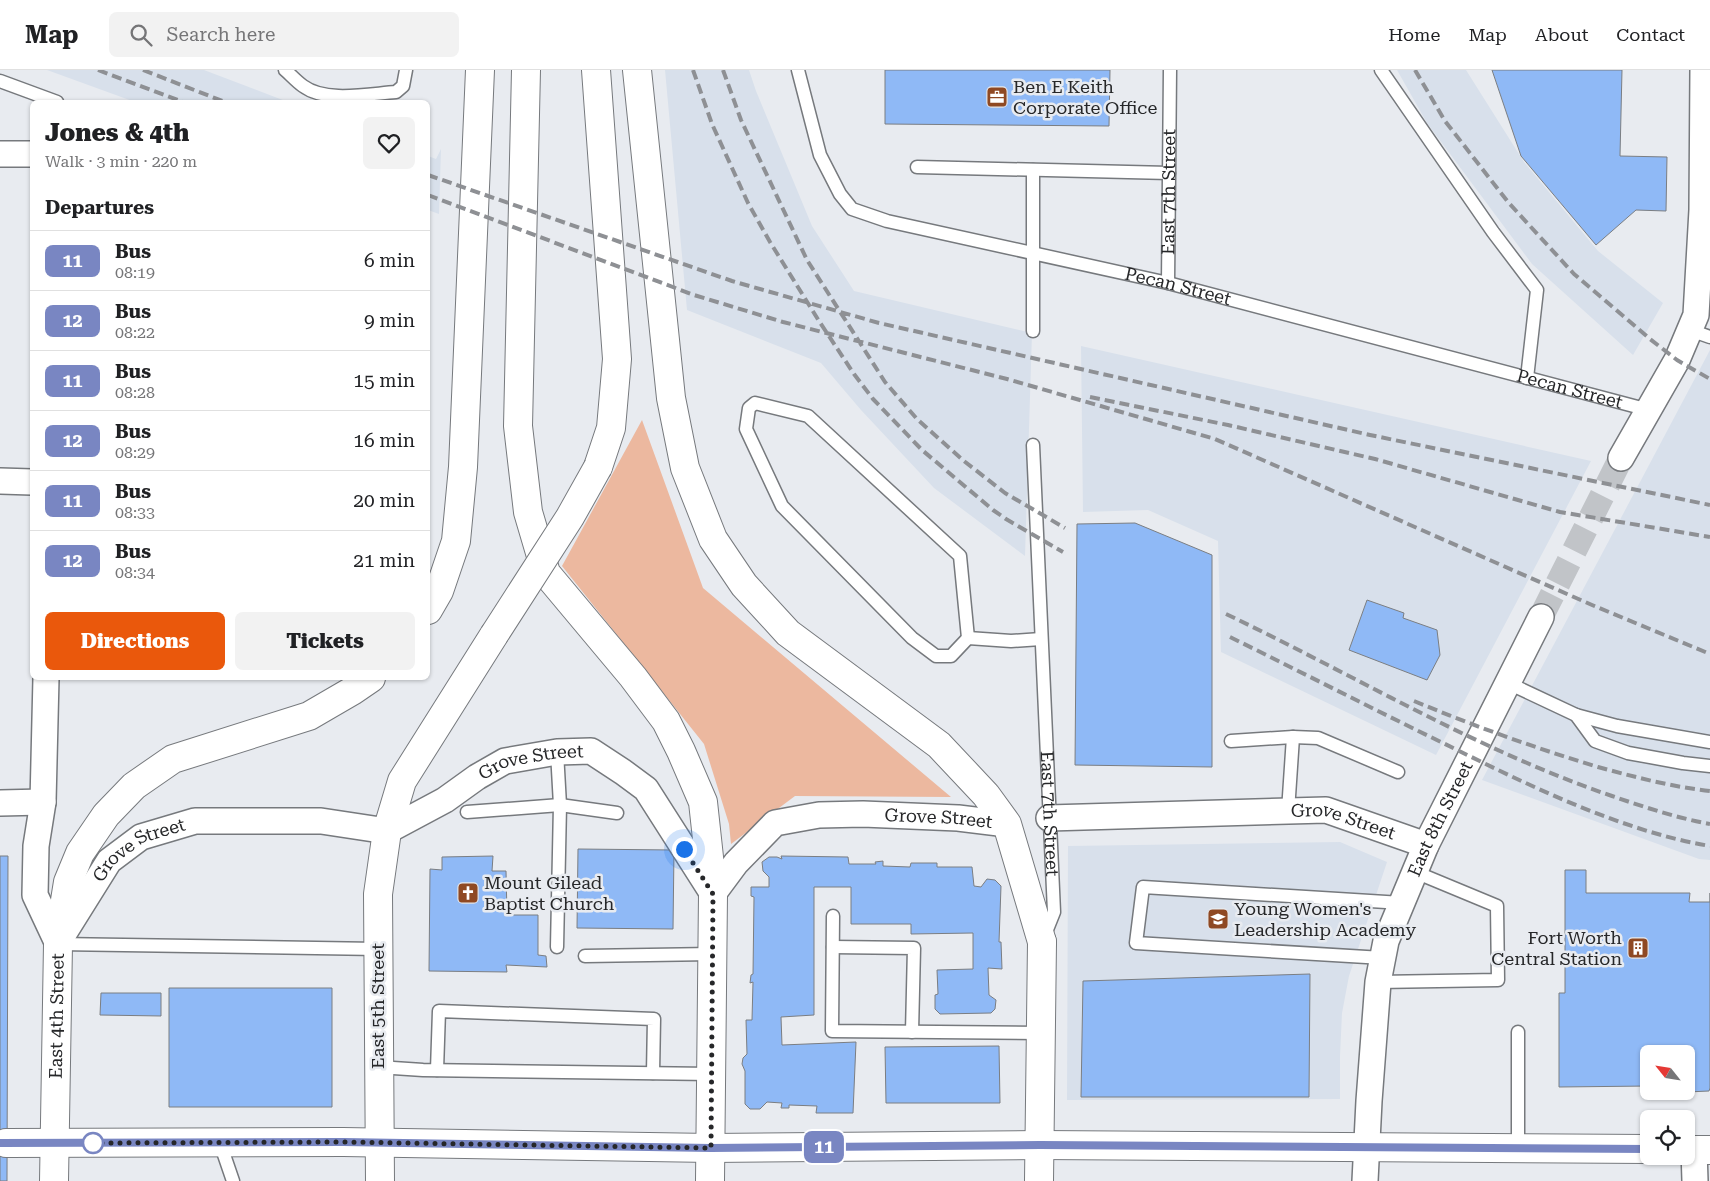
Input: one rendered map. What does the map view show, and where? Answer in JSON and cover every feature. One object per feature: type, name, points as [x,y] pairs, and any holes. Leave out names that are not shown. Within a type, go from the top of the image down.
[{"type":"main road","points":[[430,607],[439,591],[456,541],[464,467],[480,70]]},
{"type":"main road","points":[[526,70],[518,426],[528,512],[546,573],[633,677],[666,721],[682,751],[703,802],[713,894],[710,1181]]},
{"type":"main road","name":"East 5th Street","points":[[380,1181],[378,894],[387,831],[402,781],[570,517],[598,466],[611,428],[617,359],[596,70]]},
{"type":"main road","points":[[637,70],[671,398],[685,468],[713,539],[744,585],[788,633],[939,746],[986,795],[1006,824],[1042,942]]},
{"type":"main road","points":[[58,944],[68,882],[80,853],[106,815],[134,786],[173,759],[310,716],[368,680]]},
{"type":"main road","name":"East 7th Street","points":[[1040,1181],[1042,942]]},
{"type":"main road","name":"East 4th Street","points":[[54,1181],[58,944]]},
{"type":"main road","points":[[6,1143],[379,1142],[711,1148],[1040,1145],[1640,1149]]},
{"type":"street","points":[[1621,458],[1677,360],[1700,333],[1696,315],[1702,210],[1702,70]]},
{"type":"street","points":[[0,154],[30,154]]},
{"type":"street","points":[[0,481],[30,482]]},
{"type":"street","name":"East 8th Street","points":[[1365,1181],[1378,982],[1386,941],[1426,846],[1541,617]]},
{"type":"street","name":"East 4th Street","points":[[46,680],[43,802],[36,846],[35,894],[58,944]]},
{"type":"street","name":"Grove Street","points":[[58,944],[109,861],[140,837],[195,821],[321,821],[387,831],[445,800],[477,777],[505,761],[557,752],[591,751],[646,789],[713,894],[736,862],[775,823],[819,815],[864,814],[958,818],[1006,824]]},
{"type":"street","points":[[0,803],[43,802]]},
{"type":"street","name":"Grove Street","points":[[1049,818],[1326,810],[1426,846]]},
{"type":"street","points":[[1695,1181],[1697,1150]]},
{"type":"lane","points":[[285,70],[304,86],[318,93],[335,96],[396,92],[403,86],[406,70]]},
{"type":"lane","name":"Pecan Street","points":[[798,70],[820,155],[840,194],[852,209],[887,221],[1168,283],[1649,410]]},
{"type":"lane","name":"East 7th Street","points":[[1168,283],[1170,70]]},
{"type":"lane","points":[[1381,70],[1493,232],[1537,290],[1527,378]]},
{"type":"lane","points":[[0,81],[52,100]]},
{"type":"lane","points":[[916,168],[1169,173]]},
{"type":"lane","points":[[1033,170],[1033,332]]},
{"type":"lane","points":[[755,403],[808,416],[960,556],[968,638],[951,656],[936,656],[912,638],[782,506],[746,429],[749,408],[755,403]]},
{"type":"lane","name":"East 7th Street","points":[[1033,445],[1054,912],[1042,942]]},
{"type":"lane","points":[[968,638],[1011,641],[1041,639]]},
{"type":"lane","points":[[1508,683],[1576,715],[1617,726],[1710,742]]},
{"type":"lane","points":[[1576,715],[1595,741],[1628,753],[1710,766]]},
{"type":"lane","points":[[1231,741],[1293,737],[1318,738],[1398,772]]},
{"type":"lane","points":[[1288,811],[1293,737]]},
{"type":"lane","points":[[557,752],[560,805],[557,947]]},
{"type":"lane","points":[[467,812],[560,805],[617,813]]},
{"type":"lane","points":[[1378,982],[1498,980],[1497,906],[1415,872]]},
{"type":"lane","points":[[1383,958],[1136,943],[1143,887],[1402,903]]},
{"type":"lane","points":[[833,916],[832,1031],[1040,1033]]},
{"type":"lane","points":[[58,944],[378,949]]},
{"type":"lane","points":[[833,947],[914,948],[912,1032]]},
{"type":"lane","points":[[585,956],[712,954]]},
{"type":"lane","points":[[437,1070],[439,1012],[654,1019],[653,1073]]},
{"type":"lane","points":[[1518,1032],[1518,1148]]},
{"type":"lane","points":[[378,1067],[437,1070],[711,1074]]},
{"type":"lane","points":[[220,1143],[233,1181]]},
{"type":"shaded area","points":[[47,70],[204,70],[283,100],[130,100]]},
{"type":"shaded area","points":[[665,70],[749,70],[812,226],[854,291],[1032,333],[1025,556],[934,488],[861,410],[821,363],[687,310]]},
{"type":"shaded area","points":[[1397,70],[1466,70],[1524,162],[1598,251],[1663,303],[1633,355],[1532,264],[1427,123]]},
{"type":"shaded area","points":[[441,149],[439,214],[430,211],[430,157],[436,159]]},
{"type":"shaded area","points":[[1081,346],[1591,461],[1436,755],[1221,652],[1218,541],[1148,510],[1083,512]]},
{"type":"shaded area","points":[[1710,350],[1710,860],[1699,859],[1482,780]]},
{"type":"shaded area","points":[[642,420],[703,588],[951,797],[795,796],[731,844],[729,824],[704,744],[562,566]]},
{"type":"shaded area","name":"Young Women's Leadership Academy","points":[[1340,842],[1387,862],[1349,976],[1342,1013],[1340,1099],[1067,1100],[1068,846]]},
{"type":"building","name":"Ben E Keith Corporate Office","points":[[885,70],[1110,70],[1109,126],[885,124]]},
{"type":"building","points":[[1492,70],[1622,70],[1620,156],[1667,157],[1666,211],[1636,210],[1596,245],[1521,156]]},
{"type":"building","points":[[1135,523],[1212,555],[1212,767],[1075,765],[1077,524]]},
{"type":"building","points":[[1367,600],[1404,613],[1403,618],[1437,630],[1440,655],[1427,680],[1349,650]]},
{"type":"building","points":[[578,849],[674,850],[673,929],[577,928]]},
{"type":"building","points":[[0,856],[8,856],[7,1181],[0,1181]]},
{"type":"building","name":"Mount Gilead Baptist Church","points":[[493,856],[492,871],[506,871],[507,915],[538,915],[538,955],[546,956],[547,967],[506,965],[507,972],[429,971],[430,869],[442,870],[442,857]]},
{"type":"building","points":[[781,856],[848,857],[849,864],[876,864],[875,862],[883,861],[883,866],[910,867],[911,863],[937,863],[937,867],[972,867],[974,886],[981,887],[987,879],[995,880],[1001,886],[999,942],[1001,942],[1002,969],[988,968],[989,995],[996,1000],[995,1009],[991,1013],[940,1014],[935,1009],[935,995],[938,994],[937,970],[973,969],[973,933],[911,934],[911,924],[851,924],[851,887],[814,887],[814,1015],[781,1017],[782,1045],[856,1042],[853,1113],[816,1113],[817,1106],[789,1105],[789,1108],[781,1108],[782,1103],[767,1102],[760,1109],[750,1109],[745,1104],[745,1071],[742,1064],[743,1058],[747,1054],[746,1020],[752,1020],[753,982],[750,983],[751,975],[753,974],[754,897],[751,896],[751,887],[769,887],[769,877],[763,871],[762,862],[769,857],[782,859]]},
{"type":"building","name":"Fort Worth Central Station","points":[[1565,870],[1586,870],[1586,893],[1690,893],[1689,902],[1710,902],[1709,1091],[1695,1092],[1695,1045],[1640,1045],[1640,1086],[1559,1087],[1559,993],[1565,993]]},
{"type":"building","points":[[1310,974],[1309,1097],[1081,1097],[1083,981]]},
{"type":"building","points":[[169,988],[332,988],[332,1107],[169,1107]]},
{"type":"building","points":[[101,993],[161,993],[161,1016],[100,1015]]},
{"type":"building","points":[[999,1046],[1000,1103],[886,1103],[885,1047]]},
{"type":"tunnel","points":[[1541,617],[1621,458]]},
{"type":"railway","points":[[98,70],[178,100]]},
{"type":"railway","points":[[143,70],[220,100]]},
{"type":"railway","points":[[693,70],[712,124],[748,203],[819,321],[873,399],[922,450],[993,510],[1063,552]]},
{"type":"railway","points":[[723,70],[741,120],[807,260],[885,382],[917,419],[964,461],[1005,493],[1065,528]]},
{"type":"railway","points":[[1415,70],[1445,121],[1508,202],[1574,274],[1677,360],[1710,379]]},
{"type":"railway","points":[[430,176],[732,281],[879,323],[1370,435],[1710,505]]},
{"type":"railway","points":[[430,196],[694,295],[783,322],[1007,379],[1215,439],[1592,605],[1710,654]]},
{"type":"railway","points":[[1090,397],[1228,425],[1375,459],[1560,512],[1710,537]]},
{"type":"railway","points":[[1226,614],[1416,711],[1513,757],[1624,800],[1710,824]]},
{"type":"railway","points":[[1230,637],[1506,774],[1573,804],[1642,829],[1710,846]]},
{"type":"railway","points":[[1414,701],[1505,736],[1598,767],[1640,778],[1710,791]]},
{"type":"bus line","name":"11","points":[[0,1143],[343,1142],[711,1148],[1040,1145],[1640,1149]]},
{"type":"place","name":"Ben E Keith Corporate Office","points":[[997,97]]},
{"type":"place","name":"Mount Gilead Baptist Church","points":[[468,893]]},
{"type":"place","name":"Young Women's Leadership Academy","points":[[1218,919]]},
{"type":"place","name":"Fort Worth Central Station","points":[[1638,948]]},
{"type":"route","points":[[93,1143],[343,1142],[711,1148],[713,894],[684,849]]}]
